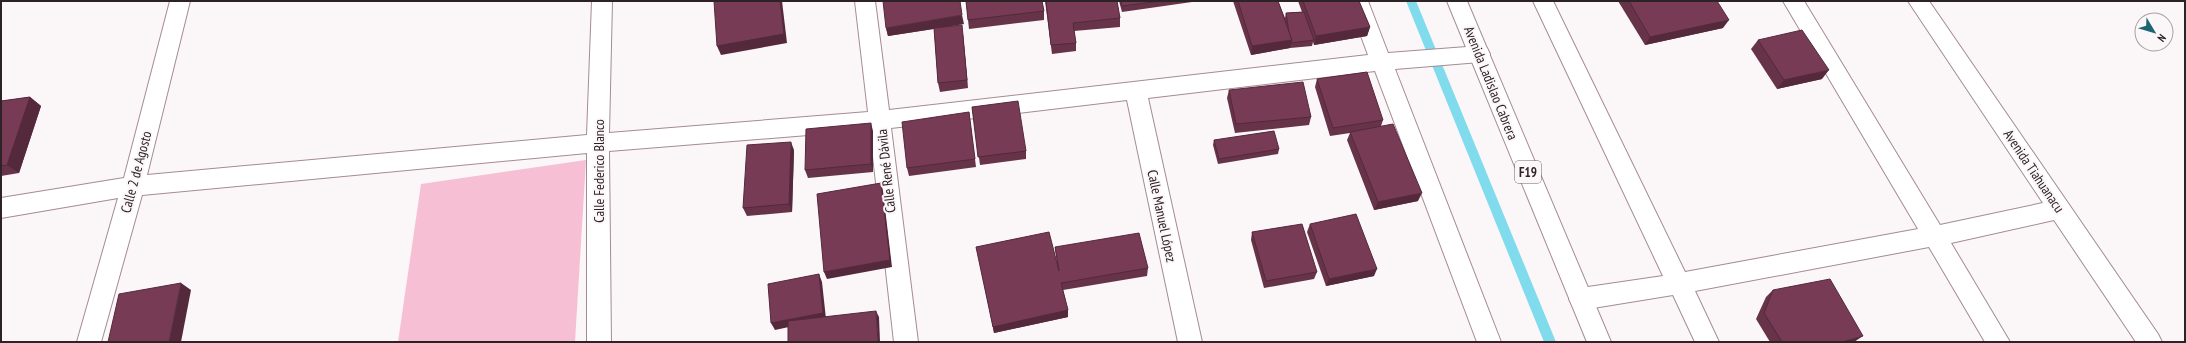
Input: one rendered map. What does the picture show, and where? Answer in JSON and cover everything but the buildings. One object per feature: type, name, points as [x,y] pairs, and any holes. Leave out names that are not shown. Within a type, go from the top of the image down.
[{"type":"main road","name":"Calle 2 de Agosto","points":[[89,342],[133,186],[180,1]]},
{"type":"main road","name":"Calle Federico Blanco","points":[[599,342],[598,143],[602,1]]},
{"type":"main road","name":"Calle René Dávila","points":[[865,1],[881,120],[906,342]]},
{"type":"main road","points":[[1358,1],[1489,342]]},
{"type":"main road","name":"Avenida Ladislao Cabrera","points":[[1458,1],[1599,342]]},
{"type":"main road","points":[[1543,1],[1707,342]]},
{"type":"main road","points":[[1794,1],[1998,342]]},
{"type":"main road","name":"Avenida Tiahuanacu","points":[[1918,1],[2150,342]]},
{"type":"main road","points":[[1,208],[133,186],[598,143],[881,120],[1381,62],[1480,54]]},
{"type":"main road","name":"Calle Manuel López","points":[[1135,90],[1190,342]]},
{"type":"main road","points":[[1581,300],[1680,284],[1935,238],[2060,209]]},
{"type":"shaded area","points":[[586,160],[575,342],[398,342],[421,184]]},
{"type":"waterway","points":[[1411,1],[1550,342]]}]
